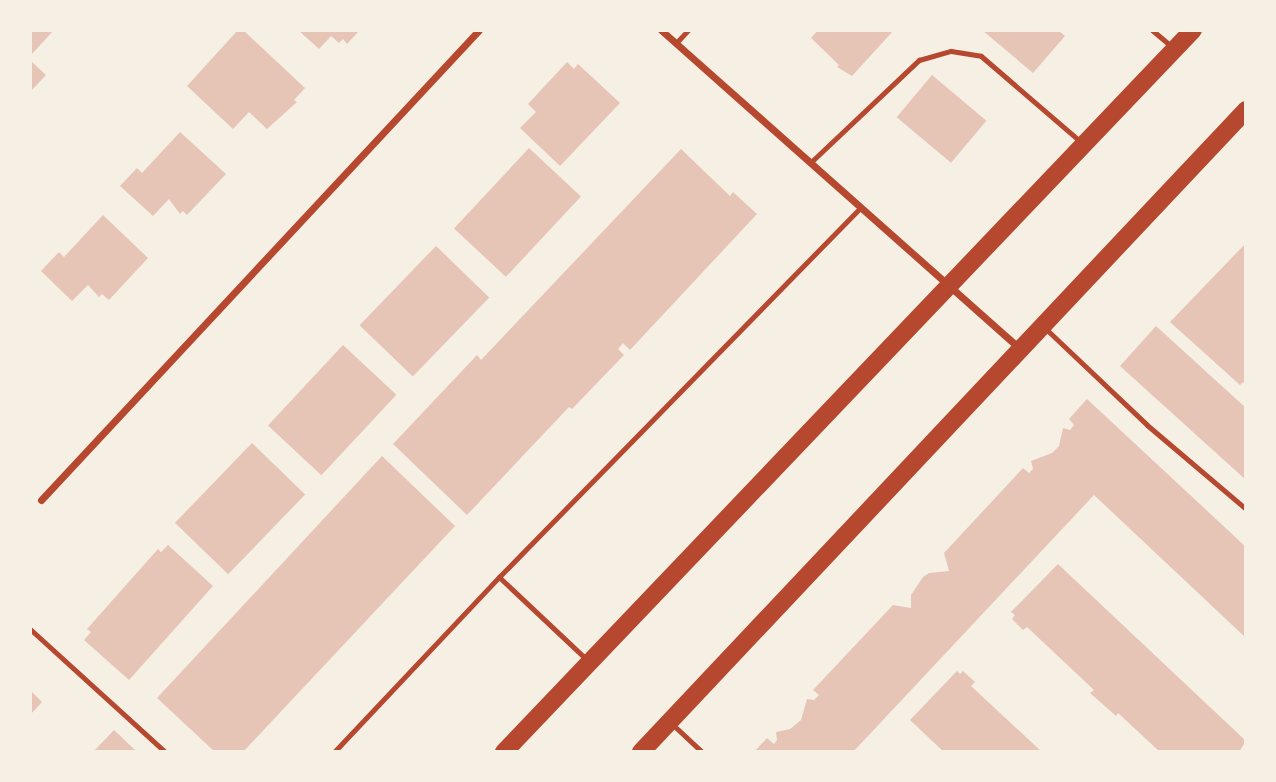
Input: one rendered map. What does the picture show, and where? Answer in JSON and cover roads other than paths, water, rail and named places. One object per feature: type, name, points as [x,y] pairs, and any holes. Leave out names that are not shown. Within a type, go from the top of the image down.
[{"type":"main road","points":[[504,752],[1193,30]]},
{"type":"main road","points":[[641,752],[1246,110]]},
{"type":"street","points":[[41,500],[479,30]]},
{"type":"street","points":[[661,30],[1020,349]]},
{"type":"lane","points":[[676,43],[688,30]]},
{"type":"lane","points":[[1152,30],[1175,48]]},
{"type":"lane","points":[[811,162],[919,60],[951,51],[981,56],[1083,144]]},
{"type":"lane","points":[[334,752],[499,577],[860,208]]},
{"type":"lane","points":[[1043,326],[1147,425],[1246,509]]},
{"type":"lane","points":[[499,577],[589,662]]},
{"type":"lane","points":[[30,629],[165,752]]},
{"type":"lane","points":[[669,722],[702,752]]}]
